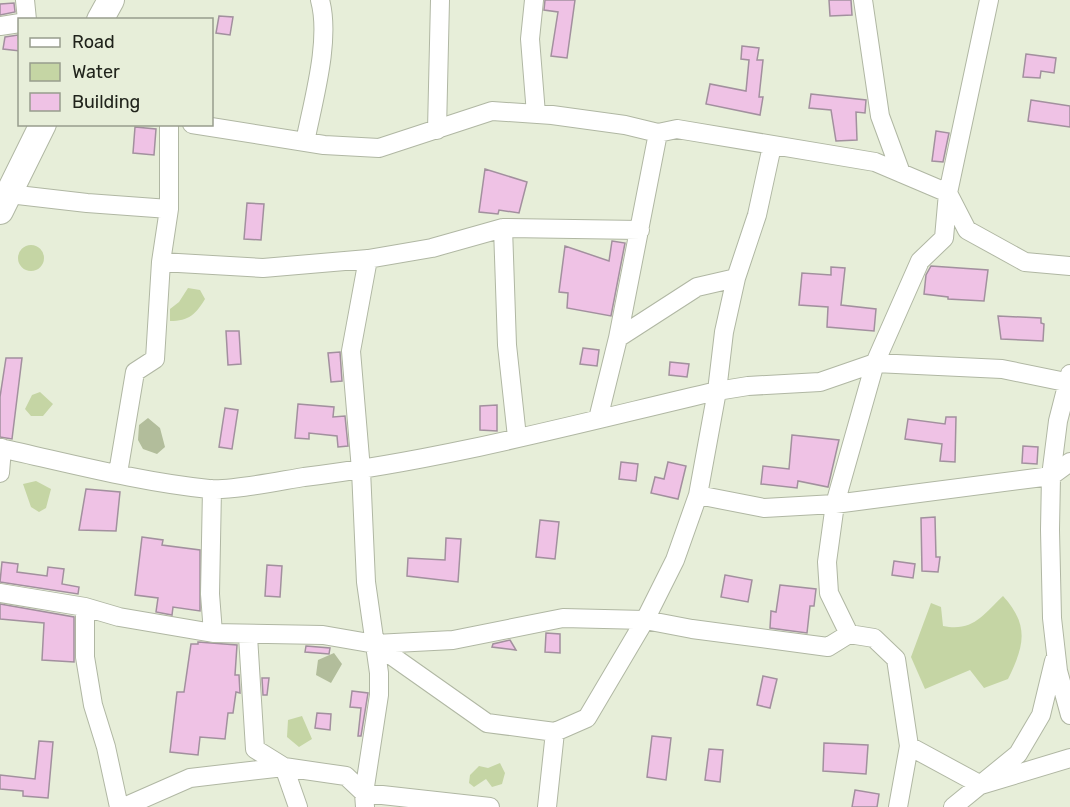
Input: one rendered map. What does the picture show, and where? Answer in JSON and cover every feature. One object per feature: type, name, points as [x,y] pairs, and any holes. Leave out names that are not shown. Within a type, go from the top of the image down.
[{"type":"street","points":[[25,0],[27,18]]},
{"type":"street","points":[[101,18],[111,0]]},
{"type":"street","points":[[305,142],[322,38],[324,15],[320,0]]},
{"type":"street","points":[[437,130],[440,0]]},
{"type":"street","points":[[534,0],[530,39],[536,114]]},
{"type":"street","points":[[863,0],[880,116],[901,173]]},
{"type":"street","points":[[849,634],[829,593],[826,562],[835,504],[875,363],[920,261],[944,238],[948,193],[989,0]]},
{"type":"street","points":[[0,26],[18,23]]},
{"type":"street","points":[[205,126],[305,142],[379,148],[492,111],[625,125],[658,133],[677,129],[814,151],[875,162],[948,193],[967,230],[1025,262],[1070,266]]},
{"type":"street","points":[[42,126],[4,203],[87,203],[169,208]]},
{"type":"street","points":[[118,473],[135,372],[155,359],[161,262],[169,208],[169,126]]},
{"type":"street","points":[[598,419],[618,338],[658,133]]},
{"type":"street","points":[[375,644],[487,723],[555,732],[587,718],[645,620],[675,560],[698,495],[717,392],[724,332],[736,278],[757,215],[772,146]]},
{"type":"street","points":[[161,262],[263,268],[368,259],[432,248],[503,228],[640,230]]},
{"type":"street","points":[[503,228],[507,345],[517,437]]},
{"type":"street","points":[[365,800],[379,695],[375,644],[366,582],[361,470],[351,351],[368,259]]},
{"type":"street","points":[[618,338],[697,287],[736,278]]},
{"type":"street","points":[[0,473],[1,448],[118,473],[212,489],[361,470],[451,455],[517,437],[717,392],[748,386],[820,382],[875,363],[1002,369],[1070,380],[1058,421],[1051,476],[1052,618],[1056,653],[1070,715]]},
{"type":"street","points":[[698,495],[764,508],[835,504],[1051,476],[1070,462]]},
{"type":"street","points":[[212,489],[210,594],[213,633]]},
{"type":"street","points":[[0,593],[85,607],[119,617],[213,633],[248,636],[323,634],[375,644],[453,640],[563,618],[645,620],[692,629],[828,647],[849,634],[874,638],[896,658],[909,746],[898,807]]},
{"type":"street","points":[[85,607],[86,666],[93,705],[121,807],[190,778],[284,767],[346,776],[365,800],[490,807]]},
{"type":"street","points":[[248,636],[255,749],[284,767],[298,807]]},
{"type":"street","points":[[953,807],[1018,754],[1041,715],[1056,653]]},
{"type":"street","points":[[547,807],[555,732]]},
{"type":"street","points":[[909,746],[981,785],[1070,758]]},
{"type":"shaded area","points":[[148,418],[160,428],[165,447],[157,454],[143,449],[138,440],[139,425]]},
{"type":"shaded area","points":[[334,653],[342,664],[331,683],[316,675],[318,660]]},
{"type":"water","points":[[31,245],[40,249],[44,258],[40,267],[31,271],[22,267],[18,258],[22,249]]},
{"type":"water","points":[[188,288],[200,290],[205,299],[191,316],[182,320],[170,321],[170,309],[179,302]]},
{"type":"water","points":[[40,392],[53,404],[43,416],[31,416],[25,409],[32,395]]},
{"type":"water","points":[[36,481],[51,489],[46,508],[39,512],[31,507],[23,484]]},
{"type":"water","points":[[1003,596],[1017,617],[1022,636],[1018,656],[1008,679],[984,688],[970,670],[925,689],[911,657],[931,603],[941,607],[943,626],[962,627],[977,620]]},
{"type":"water","points":[[302,716],[312,739],[299,747],[287,737],[288,720]]},
{"type":"water","points":[[500,763],[505,773],[502,784],[492,787],[486,779],[474,787],[469,783],[470,775],[479,766],[488,768]]},
{"type":"building","points":[[545,0],[575,0],[567,58],[551,56],[558,12],[544,10]]},
{"type":"building","points":[[829,0],[851,0],[852,15],[830,16]]},
{"type":"building","points":[[14,3],[15,12],[0,15],[0,4]]},
{"type":"building","points":[[219,16],[233,17],[230,35],[216,33]]},
{"type":"building","points":[[18,35],[18,51],[3,49],[5,37]]},
{"type":"building","points":[[742,46],[759,48],[757,60],[763,60],[759,97],[763,97],[760,115],[706,104],[710,84],[746,91],[749,60],[741,59]]},
{"type":"building","points":[[1026,54],[1056,58],[1054,73],[1041,71],[1040,78],[1023,77]]},
{"type":"building","points":[[811,94],[866,100],[865,113],[856,112],[857,140],[836,141],[831,110],[809,108]]},
{"type":"building","points":[[1031,100],[1070,106],[1070,127],[1028,121]]},
{"type":"building","points":[[135,127],[156,129],[154,155],[133,153]]},
{"type":"building","points":[[936,131],[949,133],[943,162],[932,161]]},
{"type":"building","points":[[485,169],[527,182],[519,213],[499,210],[498,214],[479,212]]},
{"type":"building","points":[[247,203],[264,204],[261,240],[244,239]]},
{"type":"building","points":[[612,241],[625,243],[611,316],[567,308],[568,293],[559,292],[565,246],[609,261]]},
{"type":"building","points":[[931,266],[988,270],[984,301],[948,299],[948,297],[924,294],[926,275]]},
{"type":"building","points":[[831,267],[845,268],[841,305],[876,309],[874,331],[827,327],[828,307],[799,305],[802,273],[831,275]]},
{"type":"building","points":[[998,316],[1041,318],[1041,323],[1044,324],[1043,341],[1001,339]]},
{"type":"building","points":[[226,331],[239,331],[241,364],[228,365]]},
{"type":"building","points":[[583,348],[599,350],[597,366],[580,364]]},
{"type":"building","points":[[340,352],[342,381],[331,382],[328,353]]},
{"type":"building","points":[[6,358],[22,358],[12,439],[0,437],[0,397]]},
{"type":"building","points":[[670,362],[689,364],[687,377],[669,375]]},
{"type":"building","points":[[298,404],[334,407],[333,417],[345,416],[348,446],[338,447],[337,436],[309,433],[309,439],[295,438]]},
{"type":"building","points":[[497,405],[497,431],[480,430],[480,406]]},
{"type":"building","points":[[225,408],[238,410],[232,449],[219,447]]},
{"type":"building","points":[[946,417],[956,417],[955,462],[940,461],[942,444],[905,439],[908,419],[945,424]]},
{"type":"building","points":[[792,435],[839,440],[828,487],[798,481],[797,488],[761,484],[763,466],[789,469]]},
{"type":"building","points":[[1023,446],[1038,447],[1037,464],[1022,463]]},
{"type":"building","points":[[621,462],[638,464],[636,481],[619,479]]},
{"type":"building","points":[[668,462],[686,466],[678,499],[651,493],[655,477],[664,479]]},
{"type":"building","points":[[86,489],[120,492],[116,531],[79,530]]},
{"type":"building","points":[[935,517],[936,557],[940,557],[938,572],[922,571],[921,518]]},
{"type":"building","points":[[540,520],[559,522],[555,559],[536,557]]},
{"type":"building","points":[[142,537],[163,540],[162,545],[200,550],[200,611],[173,607],[172,615],[156,612],[158,598],[135,595]]},
{"type":"building","points":[[446,538],[461,539],[458,582],[407,576],[408,558],[445,560]]},
{"type":"building","points":[[894,561],[915,564],[913,578],[892,575]]},
{"type":"building","points":[[2,562],[18,564],[17,572],[47,576],[48,567],[64,569],[62,584],[79,587],[78,594],[0,582]]},
{"type":"building","points":[[267,565],[282,566],[280,597],[265,596]]},
{"type":"building","points":[[725,575],[752,580],[748,602],[721,597]]},
{"type":"building","points":[[780,585],[816,589],[814,606],[810,606],[807,633],[770,628],[771,611],[776,612]]},
{"type":"building","points":[[0,604],[74,617],[74,662],[42,660],[44,623],[0,619]]},
{"type":"building","points":[[546,633],[560,634],[560,653],[545,652]]},
{"type":"building","points":[[510,640],[516,650],[492,647],[493,644]]},
{"type":"building","points":[[198,642],[237,645],[235,675],[239,675],[240,693],[236,692],[233,713],[228,713],[225,739],[200,737],[198,755],[170,752],[177,692],[184,692],[191,644],[198,644]]},
{"type":"building","points":[[306,646],[330,648],[329,654],[305,652]]},
{"type":"building","points":[[763,676],[777,679],[770,708],[757,705]]},
{"type":"building","points":[[262,678],[269,678],[267,695],[263,695]]},
{"type":"building","points":[[352,691],[368,693],[361,736],[358,736],[361,708],[350,707]]},
{"type":"building","points":[[317,713],[331,714],[330,730],[315,728]]},
{"type":"building","points":[[652,736],[671,738],[666,780],[647,777]]},
{"type":"building","points":[[39,741],[53,742],[48,798],[23,796],[23,791],[0,789],[0,775],[35,779]]},
{"type":"building","points":[[824,743],[868,745],[866,774],[823,771]]},
{"type":"building","points":[[709,749],[723,750],[720,782],[705,780]]},
{"type":"building","points":[[855,790],[879,794],[877,807],[852,807]]}]
